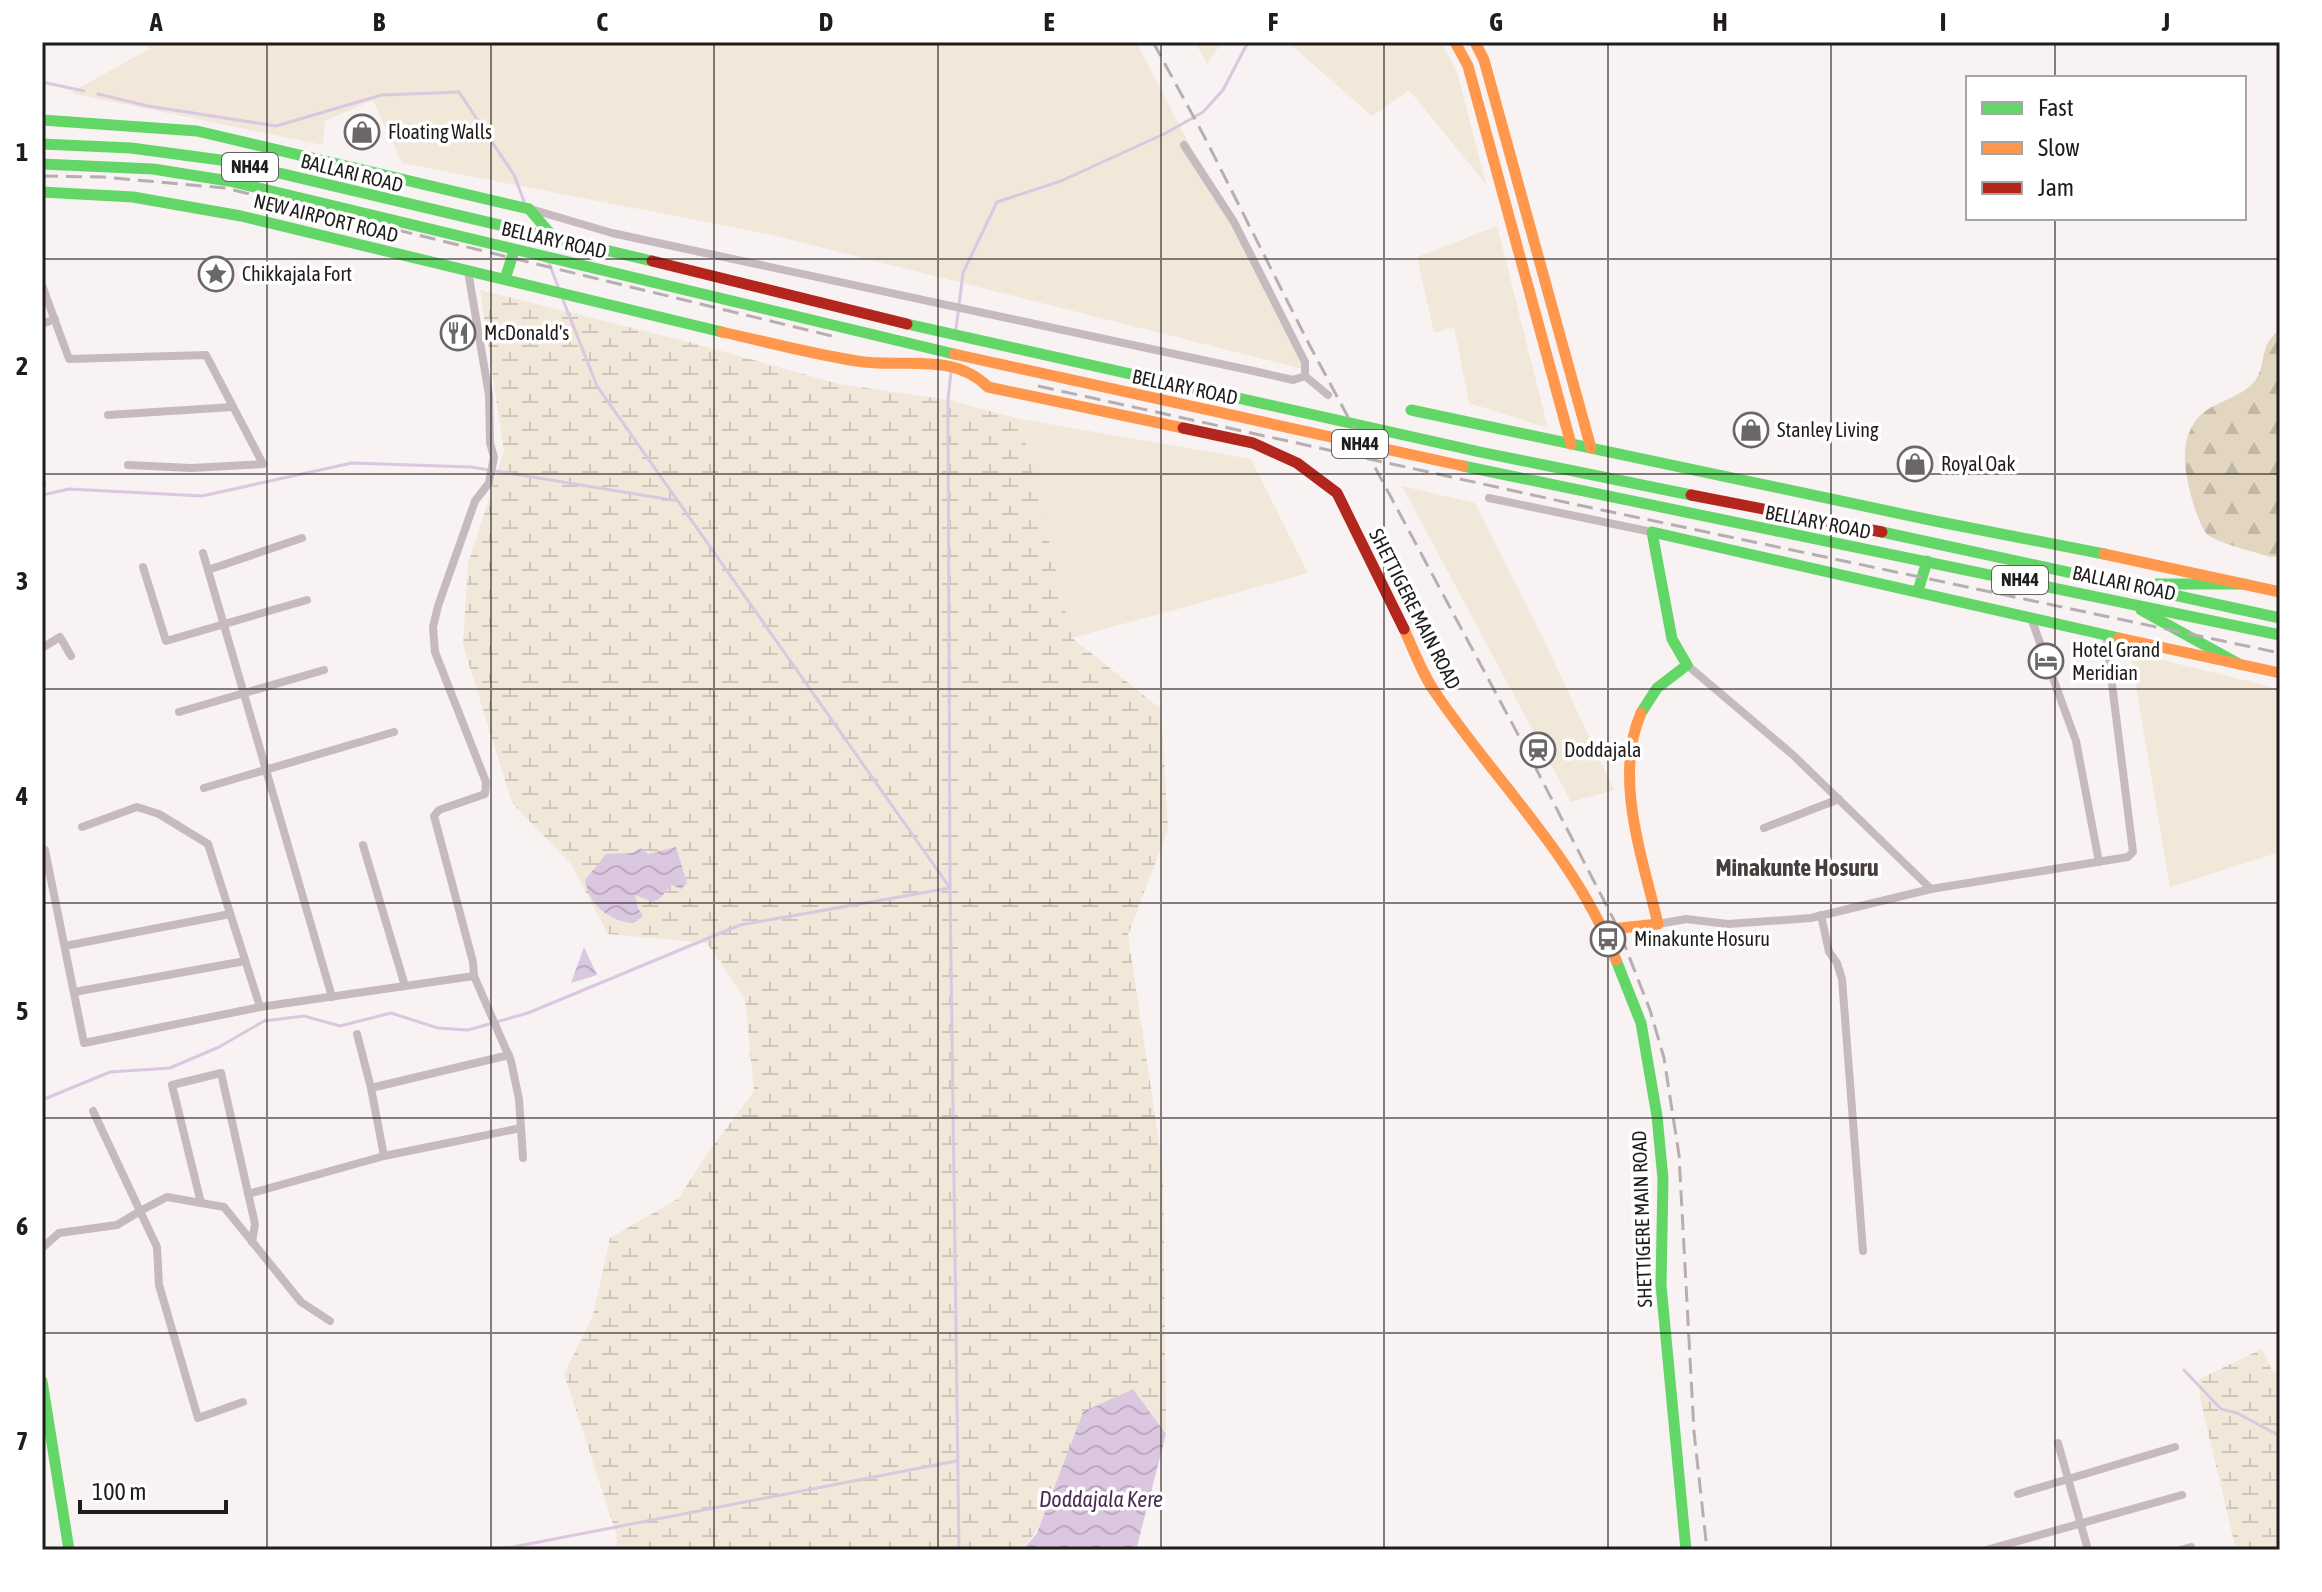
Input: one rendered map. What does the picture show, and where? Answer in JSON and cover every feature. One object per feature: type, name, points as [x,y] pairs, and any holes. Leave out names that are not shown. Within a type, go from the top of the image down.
[{"type":"main road","points":[[1455,42],[1468,66],[1571,444]]},
{"type":"main road","points":[[1475,42],[1484,60],[1591,448]]},
{"type":"main road","points":[[42,120],[197,131],[261,144],[527,208],[544,237]]},
{"type":"main road","name":"BALLARI ROAD","points":[[42,144],[131,148],[228,161],[544,237]]},
{"type":"main road","name":"BALLARI ROAD","points":[[42,164],[118,166],[193,175],[452,234]]},
{"type":"main road","name":"NEW AIRPORT ROAD","points":[[42,192],[133,197],[241,216],[860,362],[925,362]]},
{"type":"main road","name":"BELLARY ROAD","points":[[452,234],[809,321],[1631,503],[1913,559]]},
{"type":"main road","name":"BELLARY ROAD","points":[[544,237],[816,303],[1495,455],[1914,538]]},
{"type":"main road","points":[[505,279],[514,251]]},
{"type":"main road","name":"SHETTIGERE MAIN ROAD","points":[[925,362],[957,369],[979,378],[988,387],[1253,443],[1297,463],[1337,493],[1435,693],[1558,853],[1602,930],[1641,1023],[1657,1116],[1663,1179],[1661,1285],[1686,1550]]},
{"type":"main road","points":[[1411,410],[2280,592]]},
{"type":"main road","points":[[1602,930],[1658,924],[1635,813],[1630,765],[1633,743],[1651,695],[1687,665],[1672,639],[1652,532],[2280,673]]},
{"type":"main road","name":"BALLARI ROAD","points":[[1914,538],[2280,618]]},
{"type":"main road","name":"BALLARI ROAD","points":[[1913,559],[2280,635]]},
{"type":"main road","points":[[1918,591],[1927,561]]},
{"type":"main road","points":[[2124,584],[2245,584]]},
{"type":"main road","points":[[2126,602],[2239,664]]},
{"type":"main road","points":[[42,1381],[47,1436],[69,1550]]},
{"type":"street","points":[[1184,145],[1234,222],[1305,362],[1305,376]]},
{"type":"street","points":[[527,208],[612,233],[935,300],[1293,380],[1305,376]]},
{"type":"street","points":[[468,271],[489,395],[490,443],[494,457],[489,483],[475,501],[433,627],[435,652],[486,782],[485,794],[439,810],[434,816],[473,962],[474,976],[509,1055],[519,1099],[523,1158]]},
{"type":"street","points":[[42,285],[69,359],[206,355],[263,464],[191,468],[128,465]]},
{"type":"street","points":[[42,324],[55,319]]},
{"type":"street","points":[[1305,376],[1328,395]]},
{"type":"street","points":[[108,415],[233,407]]},
{"type":"street","points":[[1489,498],[1652,532]]},
{"type":"street","points":[[208,570],[302,538]]},
{"type":"street","points":[[203,553],[332,997]]},
{"type":"street","points":[[143,567],[166,641],[307,600]]},
{"type":"street","points":[[2031,618],[2076,741],[2099,862]]},
{"type":"street","points":[[1658,924],[1686,919],[1728,924],[1821,915],[1931,889],[2128,857],[2133,852],[2106,636]]},
{"type":"street","points":[[42,648],[60,637],[71,656]]},
{"type":"street","points":[[1687,665],[1793,755],[1931,889]]},
{"type":"street","points":[[179,712],[324,670]]},
{"type":"street","points":[[204,788],[394,732]]},
{"type":"street","points":[[1764,828],[1839,799]]},
{"type":"street","points":[[82,827],[137,807],[159,814],[208,844],[260,1007]]},
{"type":"street","points":[[363,845],[405,986]]},
{"type":"street","points":[[45,850],[84,1043],[260,1007],[474,976]]},
{"type":"street","points":[[65,946],[230,914]]},
{"type":"street","points":[[1821,915],[1829,952],[1837,963],[1842,979],[1863,1251]]},
{"type":"street","points":[[74,992],[245,961]]},
{"type":"street","points":[[357,1034],[384,1156]]},
{"type":"street","points":[[371,1088],[509,1055]]},
{"type":"street","points":[[201,1203],[172,1085],[221,1073],[255,1224],[252,1242]]},
{"type":"street","points":[[93,1111],[157,1247],[159,1285],[198,1418],[243,1402]]},
{"type":"street","points":[[248,1194],[384,1156],[521,1128]]},
{"type":"street","points":[[42,1248],[59,1233],[117,1225],[167,1197],[224,1207],[301,1302],[330,1321]]},
{"type":"street","points":[[2058,1443],[2088,1550]]},
{"type":"street","points":[[2018,1494],[2175,1447]]},
{"type":"street","points":[[1986,1550],[2182,1495]]},
{"type":"street","points":[[2180,1550],[2191,1547]]},
{"type":"green space","points":[[145,42],[1136,42],[1307,370],[768,234],[402,163],[373,100],[325,121],[323,145],[70,93],[149,49]]},
{"type":"green space","points":[[1195,42],[1222,42],[1207,64]]},
{"type":"green space","points":[[1288,42],[1441,42],[1457,72],[1486,184],[1409,90],[1372,116]]},
{"type":"green space","points":[[1497,226],[1548,428],[1469,403],[1454,327],[1434,333],[1417,257]]},
{"type":"green space","points":[[480,290],[693,343],[839,384],[948,400],[1020,419],[1072,638],[1161,709],[1168,829],[1128,935],[1163,1169],[1166,1434],[1133,1390],[1023,1550],[616,1550],[617,1536],[564,1374],[593,1315],[610,1238],[678,1199],[754,1091],[745,999],[707,943],[608,934],[571,864],[512,803],[463,645],[468,564],[504,451]]},
{"type":"green space","points":[[2280,329],[2280,556],[2270,557],[2227,544],[2207,534],[2198,518],[2191,494],[2185,452],[2189,433],[2200,416],[2254,382],[2261,369],[2265,349]]},
{"type":"green space","points":[[1020,419],[1251,459],[1308,573],[1072,638]]},
{"type":"green space","points":[[1402,486],[1475,503],[1614,790],[1571,802]]},
{"type":"green space","points":[[2130,652],[2280,689],[2280,852],[2170,887]]},
{"type":"green space","points":[[2262,1349],[2272,1371],[2280,1373],[2280,1550],[2236,1550],[2200,1398],[2199,1379]]},
{"type":"water","points":[[676,847],[687,883],[681,889],[672,885],[653,902],[635,895],[643,916],[634,923],[609,916],[591,897],[585,880],[606,854],[632,853],[640,848],[648,854]]},
{"type":"water","points":[[584,947],[597,975],[571,983]]},
{"type":"water","name":"Doddajala Kere","points":[[1133,1389],[1166,1434],[1136,1550],[1023,1550],[1037,1533],[1083,1412]]},
{"type":"waterway","points":[[956,329],[963,273],[997,202],[1061,181],[1166,133],[1203,112],[1223,90],[1248,42]]},
{"type":"waterway","points":[[42,82],[84,91]]},
{"type":"waterway","points":[[98,94],[148,106],[276,126],[382,95],[459,92],[514,175],[525,204]]},
{"type":"waterway","points":[[549,263],[559,289]]},
{"type":"waterway","points":[[42,1100],[110,1072],[170,1068],[219,1047],[264,1021],[304,1016],[340,1026],[391,1013],[438,1028],[468,1030],[528,1013],[740,925],[950,888],[597,386],[563,300]]},
{"type":"waterway","points":[[951,372],[948,400],[950,888],[959,1550]]},
{"type":"waterway","points":[[42,495],[69,489],[202,496],[352,463],[471,467],[678,501]]},
{"type":"waterway","points":[[2184,1370],[2221,1409],[2237,1413],[2276,1434],[2280,1433]]},
{"type":"waterway","points":[[465,1550],[513,1547],[956,1461]]},
{"type":"railway","points":[[1153,42],[1618,928],[1650,1010],[1664,1058],[1679,1155],[1694,1432],[1707,1550]]},
{"type":"railway","points":[[42,176],[103,177],[225,188],[836,337]]},
{"type":"railway","points":[[1038,386],[1569,503],[2280,653]]},
{"type":"traffic: fast","points":[[42,120],[197,131],[529,209]]},
{"type":"traffic: fast","points":[[42,144],[131,148],[228,161],[652,261]]},
{"type":"traffic: fast","points":[[42,164],[153,169],[229,181],[954,354]]},
{"type":"traffic: fast","points":[[42,192],[133,197],[241,216],[722,332]]},
{"type":"traffic: fast","points":[[529,209],[555,239]]},
{"type":"traffic: fast","points":[[505,279],[514,251]]},
{"type":"traffic: fast","points":[[907,324],[1480,452],[1691,495]]},
{"type":"traffic: fast","points":[[1411,410],[2104,554]]},
{"type":"traffic: fast","points":[[1463,466],[2280,635]]},
{"type":"traffic: fast","points":[[1641,713],[1657,688],[1687,665],[1672,639],[1652,532],[2119,638]]},
{"type":"traffic: fast","points":[[1882,532],[2280,618]]},
{"type":"traffic: fast","points":[[1918,591],[1927,561]]},
{"type":"traffic: fast","points":[[2156,584],[2245,584]]},
{"type":"traffic: fast","points":[[2141,610],[2239,664]]},
{"type":"traffic: fast","points":[[1616,960],[1641,1023],[1657,1116],[1663,1179],[1661,1285],[1686,1550]]},
{"type":"traffic: fast","points":[[42,1381],[69,1550]]},
{"type":"traffic: slow","points":[[1455,42],[1468,66],[1571,444]]},
{"type":"traffic: slow","points":[[1475,42],[1484,60],[1591,448]]},
{"type":"traffic: slow","points":[[722,332],[857,361],[942,365],[974,376],[988,387],[1183,428]]},
{"type":"traffic: slow","points":[[954,354],[1463,466]]},
{"type":"traffic: slow","points":[[2104,554],[2280,592]]},
{"type":"traffic: slow","points":[[1404,629],[1432,688],[1580,888],[1616,960]]},
{"type":"traffic: slow","points":[[2119,638],[2280,673]]},
{"type":"traffic: slow","points":[[1602,930],[1658,924],[1633,818],[1630,791],[1633,738],[1641,713]]},
{"type":"traffic: jam","points":[[652,261],[907,324]]},
{"type":"traffic: jam","points":[[1183,428],[1253,443],[1297,463],[1337,493],[1404,629]]},
{"type":"traffic: jam","points":[[1691,495],[1882,532]]},
{"type":"place","name":"Floating Walls","points":[[362,132]]},
{"type":"place","name":"Chikkajala Fort","points":[[216,274]]},
{"type":"place","name":"McDonald's","points":[[458,333]]},
{"type":"place","name":"Stanley Living","points":[[1751,430]]},
{"type":"place","name":"Royal Oak","points":[[1915,464]]},
{"type":"place","name":"Hotel Grand Meridian","points":[[2046,661]]},
{"type":"place","name":"Doddajala","points":[[1538,750]]},
{"type":"place","name":"Minakunte Hosuru","points":[[1608,939]]},
{"type":"district","name":"Minakunte Hosuru","points":[[1797,868]]}]
